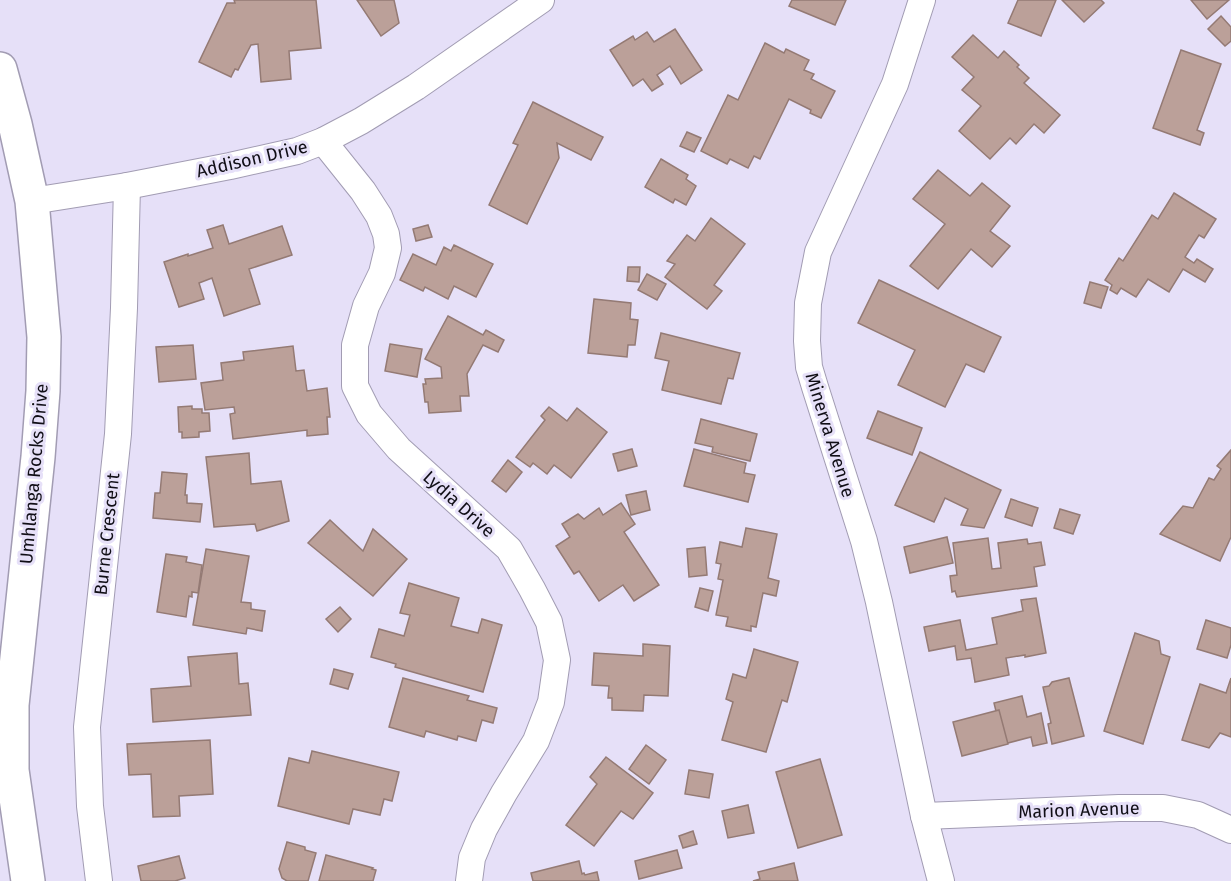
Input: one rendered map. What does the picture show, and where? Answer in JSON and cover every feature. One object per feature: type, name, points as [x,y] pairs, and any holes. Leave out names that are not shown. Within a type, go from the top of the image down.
[{"type":"main road","name":"Umhlanga Rocks Drive","points":[[0,69],[32,201],[44,337],[38,457],[12,705],[12,770],[28,881]]},
{"type":"street","name":"Addison Drive","points":[[32,201],[127,186],[297,151],[361,121],[416,87],[541,0]]},
{"type":"street","name":"Minerva Avenue","points":[[922,0],[896,84],[818,252],[808,303],[807,340],[809,367],[864,541],[924,816],[941,881]]},
{"type":"street","name":"Lydia Drive","points":[[322,141],[363,190],[380,216],[388,248],[382,273],[366,306],[354,345],[355,387],[369,414],[399,449],[509,549],[549,622],[557,660],[551,702],[536,741],[484,829],[472,858],[469,881]]},
{"type":"street","name":"Burne Crescent","points":[[99,881],[90,807],[87,728],[118,434],[127,186]]},
{"type":"street","name":"Marion Avenue","points":[[924,816],[1163,808],[1198,815],[1231,830]]},
{"type":"building","points":[[234,0],[316,0],[321,48],[289,51],[291,79],[261,82],[258,44],[251,45],[238,70],[235,69],[231,77],[199,62],[227,3],[235,3]]},
{"type":"building","points":[[357,0],[394,0],[399,23],[381,36]]},
{"type":"building","points":[[792,0],[846,0],[835,25],[789,6]]},
{"type":"building","points":[[1018,0],[1056,0],[1041,36],[1008,23]]},
{"type":"building","points":[[1062,0],[1101,0],[1104,3],[1084,22]]},
{"type":"building","points":[[1191,0],[1229,0],[1207,19]]},
{"type":"building","points":[[1221,16],[1231,27],[1231,41],[1225,46],[1208,29]]},
{"type":"building","points":[[675,29],[702,70],[681,84],[670,66],[657,75],[663,84],[652,91],[643,79],[633,86],[610,50],[633,36],[635,40],[647,32],[654,42]]},
{"type":"building","points":[[973,35],[998,58],[1004,51],[1029,78],[1024,83],[1060,115],[1044,133],[1034,124],[1016,144],[1010,138],[990,159],[959,131],[981,106],[962,90],[974,77],[952,57]]},
{"type":"building","points":[[765,43],[784,53],[786,49],[809,60],[804,70],[814,74],[811,79],[835,91],[821,118],[789,99],[760,159],[754,156],[748,168],[730,159],[727,164],[701,151],[728,95],[738,100]]},
{"type":"building","points":[[1181,50],[1221,64],[1197,130],[1204,133],[1200,145],[1153,128]]},
{"type":"building","points":[[533,102],[603,137],[591,160],[557,143],[559,158],[527,224],[489,205],[518,145],[513,143]]},
{"type":"building","points":[[687,132],[701,138],[694,152],[680,146]]},
{"type":"building","points":[[661,159],[688,175],[686,179],[696,186],[686,205],[675,199],[673,203],[645,187]]},
{"type":"building","points":[[938,170],[970,196],[982,183],[1010,206],[990,231],[1010,246],[992,267],[971,249],[938,289],[910,266],[945,224],[913,199]]},
{"type":"building","points":[[1174,193],[1216,219],[1204,238],[1199,235],[1185,257],[1194,263],[1197,259],[1213,269],[1205,282],[1183,269],[1169,292],[1148,279],[1136,297],[1121,288],[1117,294],[1110,290],[1112,285],[1105,280],[1119,258],[1123,261],[1152,215],[1158,219]]},
{"type":"building","points":[[711,218],[745,244],[714,285],[722,291],[707,309],[665,277],[675,264],[667,261],[687,235],[695,241]]},
{"type":"building","points":[[223,225],[229,244],[282,226],[292,255],[249,269],[260,304],[224,316],[212,278],[199,283],[204,299],[179,307],[164,262],[213,248],[207,230]]},
{"type":"building","points":[[428,225],[432,237],[416,241],[413,229]]},
{"type":"building","points":[[454,245],[493,264],[476,297],[454,286],[448,299],[425,287],[423,291],[400,280],[413,254],[436,265],[444,247],[451,251]]},
{"type":"building","points":[[628,267],[640,267],[639,282],[627,281]]},
{"type":"building","points":[[647,274],[666,284],[657,300],[638,290]]},
{"type":"building","points":[[879,280],[1001,337],[984,372],[966,364],[945,407],[898,385],[915,350],[858,323]]},
{"type":"building","points":[[1090,282],[1108,287],[1101,308],[1084,303]]},
{"type":"building","points":[[594,299],[631,303],[630,319],[638,320],[635,345],[628,345],[627,357],[588,353]]},
{"type":"building","points":[[448,316],[483,335],[486,330],[504,340],[498,352],[483,345],[467,374],[469,396],[460,396],[461,411],[429,413],[423,384],[426,384],[425,379],[442,378],[441,367],[425,359]]},
{"type":"building","points":[[661,333],[740,353],[733,379],[728,378],[721,404],[662,390],[669,361],[655,358]]},
{"type":"building","points":[[390,344],[422,349],[417,377],[385,371]]},
{"type":"building","points":[[193,345],[196,379],[159,382],[156,347]]},
{"type":"building","points":[[293,346],[296,371],[304,370],[307,391],[327,388],[330,417],[327,417],[328,434],[307,436],[307,430],[233,439],[230,414],[235,413],[234,407],[205,410],[201,383],[223,380],[221,363],[244,360],[243,352]]},
{"type":"building","points":[[192,406],[192,409],[202,409],[202,413],[209,413],[210,431],[199,432],[199,437],[182,438],[182,432],[179,432],[178,407]]},
{"type":"building","points":[[549,407],[567,421],[577,408],[607,432],[571,478],[554,465],[547,474],[533,463],[530,467],[516,457],[545,420],[541,416]]},
{"type":"building","points":[[878,411],[922,428],[912,455],[867,438]]},
{"type":"building","points":[[701,419],[757,434],[750,461],[712,452],[713,447],[695,443]]},
{"type":"building","points":[[632,449],[637,466],[618,471],[613,454]]},
{"type":"building","points":[[694,449],[746,463],[744,473],[755,475],[748,502],[684,486]]},
{"type":"building","points":[[1231,450],[1231,537],[1220,561],[1160,534],[1183,506],[1193,508],[1209,478],[1214,480],[1221,469],[1217,466]]},
{"type":"building","points":[[920,452],[1001,490],[984,528],[961,525],[968,509],[945,498],[934,522],[895,505]]},
{"type":"building","points":[[249,453],[251,484],[281,481],[289,521],[257,531],[255,524],[214,527],[206,457]]},
{"type":"building","points":[[508,460],[522,472],[506,492],[492,481]]},
{"type":"building","points":[[162,472],[187,474],[185,495],[187,495],[187,503],[202,504],[200,522],[153,518],[155,493],[160,493]]},
{"type":"building","points":[[646,491],[650,510],[631,515],[626,495]]},
{"type":"building","points":[[1011,499],[1038,508],[1032,526],[1005,517]]},
{"type":"building","points":[[621,503],[635,524],[624,532],[659,585],[634,601],[623,585],[599,601],[579,571],[574,574],[556,546],[570,537],[562,524],[578,514],[584,519],[599,508],[603,515]]},
{"type":"building","points":[[1060,509],[1080,515],[1073,534],[1054,528]]},
{"type":"building","points":[[330,520],[363,551],[373,529],[407,559],[373,596],[308,543]]},
{"type":"building","points":[[746,528],[777,534],[768,578],[779,581],[776,596],[763,593],[756,627],[751,626],[751,631],[726,626],[728,617],[716,615],[723,580],[718,579],[721,564],[716,563],[720,542],[742,547]]},
{"type":"building","points":[[947,537],[953,563],[910,573],[904,547]]},
{"type":"building","points":[[988,538],[992,569],[1001,568],[998,543],[1027,539],[1028,544],[1041,542],[1045,565],[1034,567],[1037,586],[957,597],[955,591],[952,592],[950,576],[957,575],[953,543]]},
{"type":"building","points":[[705,547],[707,575],[689,577],[687,549]]},
{"type":"building","points":[[206,549],[249,556],[241,602],[251,603],[251,609],[265,611],[262,631],[247,628],[246,634],[193,625]]},
{"type":"building","points":[[166,554],[187,557],[186,562],[202,565],[198,593],[192,592],[192,597],[189,596],[186,617],[157,612]]},
{"type":"building","points":[[409,583],[459,598],[451,626],[478,633],[482,619],[502,625],[483,692],[395,667],[396,664],[371,657],[379,629],[404,636],[410,615],[400,613]]},
{"type":"building","points":[[700,588],[713,591],[708,611],[695,607]]},
{"type":"building","points":[[1036,598],[1046,653],[1006,658],[1009,675],[975,682],[971,658],[957,660],[955,646],[929,651],[924,627],[960,620],[966,650],[997,644],[992,618],[1023,611],[1021,600]]},
{"type":"building","points":[[340,607],[351,619],[338,632],[326,619]]},
{"type":"building","points":[[1206,620],[1231,628],[1231,645],[1227,658],[1197,649]]},
{"type":"building","points":[[1135,633],[1159,641],[1161,654],[1170,657],[1143,744],[1104,731]]},
{"type":"building","points":[[643,644],[670,646],[668,696],[644,695],[643,711],[612,710],[612,698],[608,698],[609,686],[592,685],[594,653],[643,656]]},
{"type":"building","points":[[754,649],[798,662],[787,702],[782,700],[766,752],[722,740],[733,702],[726,699],[733,674],[746,678]]},
{"type":"building","points":[[237,653],[239,684],[248,683],[251,715],[153,722],[151,689],[191,686],[188,657]]},
{"type":"building","points":[[334,669],[353,674],[348,689],[330,684]]},
{"type":"building","points":[[403,678],[469,696],[467,700],[497,708],[493,723],[482,720],[476,741],[458,736],[457,740],[426,731],[424,737],[389,727]]},
{"type":"building","points":[[1069,678],[1084,736],[1052,744],[1048,724],[1051,723],[1043,687]]},
{"type":"building","points":[[1231,678],[1231,737],[1220,733],[1209,748],[1182,740],[1200,684],[1226,693]]},
{"type":"building","points":[[1022,696],[1027,717],[1041,713],[1047,743],[1033,746],[1031,737],[1004,744],[994,703]]},
{"type":"building","points":[[999,710],[1008,744],[962,756],[953,722]]},
{"type":"building","points":[[210,740],[213,794],[179,796],[180,816],[153,817],[151,774],[129,775],[127,744]]},
{"type":"building","points":[[646,745],[666,760],[649,784],[629,769]]},
{"type":"building","points":[[312,751],[399,772],[392,801],[384,799],[380,815],[353,809],[349,824],[278,806],[289,758],[309,763]]},
{"type":"building","points":[[606,757],[653,793],[633,819],[621,811],[594,846],[566,825],[597,784],[590,777]]},
{"type":"building","points":[[820,759],[842,835],[798,848],[776,772]]},
{"type":"building","points":[[689,770],[713,774],[709,798],[685,794]]},
{"type":"building","points":[[748,805],[754,833],[728,838],[722,811]]},
{"type":"building","points":[[693,831],[697,844],[683,848],[679,836]]},
{"type":"building","points":[[287,842],[316,853],[308,881],[287,881],[282,878],[279,869]]},
{"type":"building","points":[[677,850],[682,868],[639,879],[635,861]]},
{"type":"building","points":[[326,855],[373,868],[376,870],[373,881],[319,881]]},
{"type":"building","points":[[179,856],[185,878],[175,881],[141,881],[138,866]]},
{"type":"building","points":[[579,861],[582,874],[597,872],[599,881],[533,881],[531,873]]},
{"type":"building","points":[[794,863],[798,881],[753,881],[760,879],[758,872]]}]
